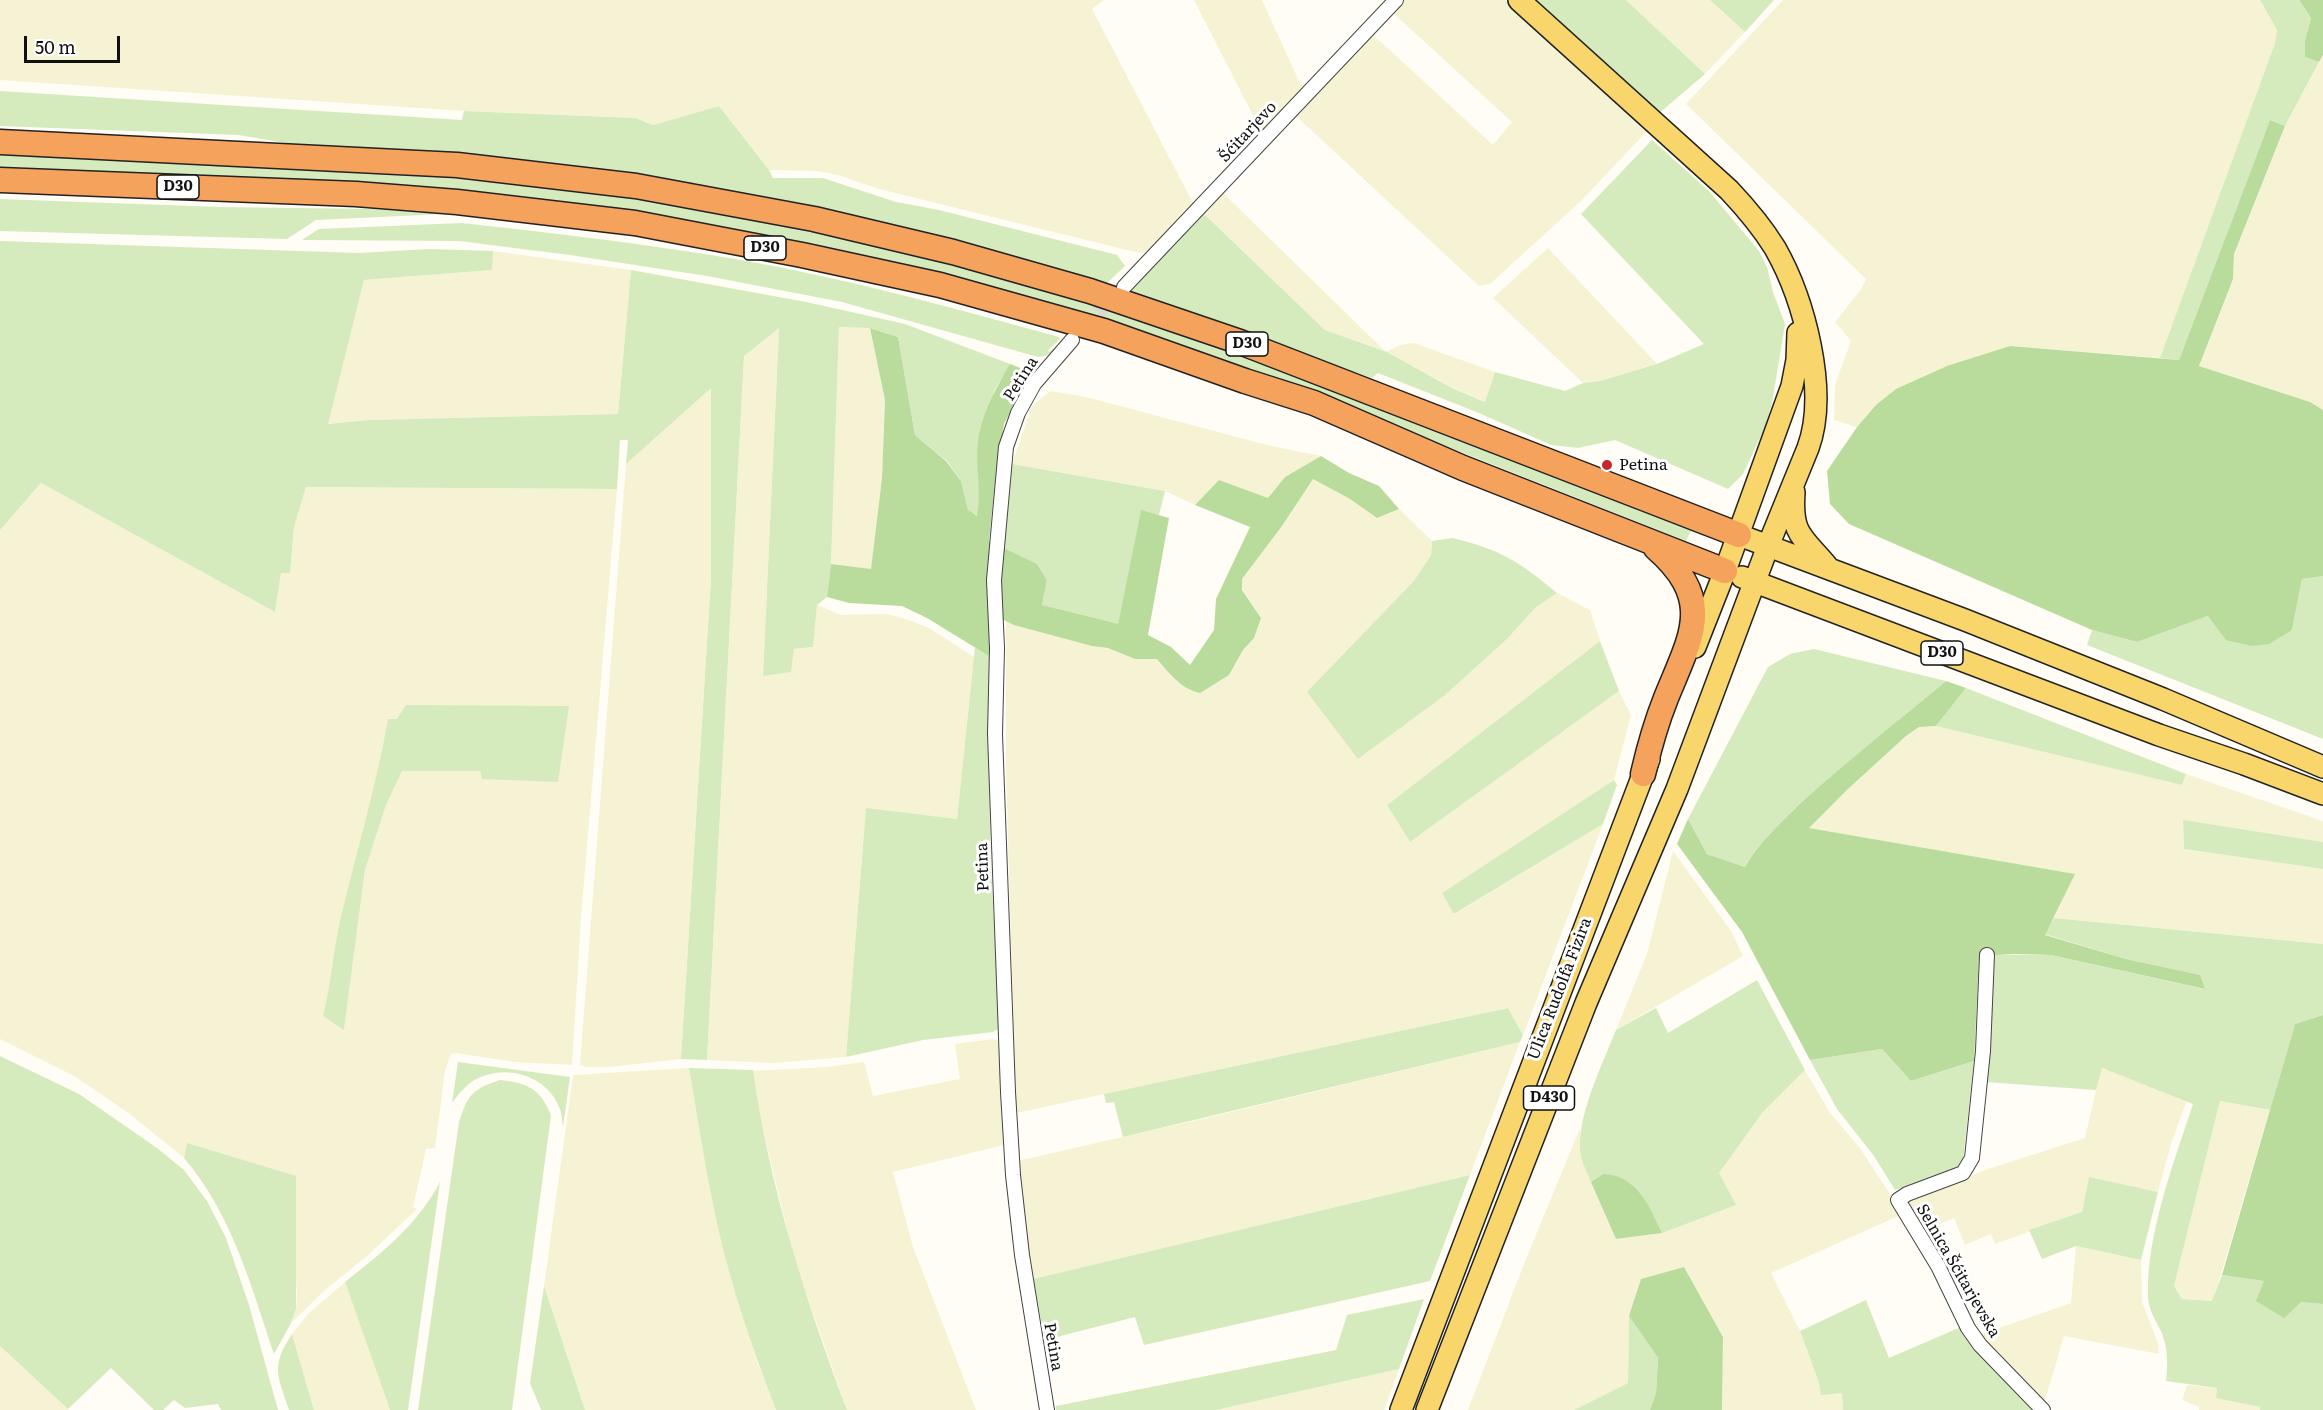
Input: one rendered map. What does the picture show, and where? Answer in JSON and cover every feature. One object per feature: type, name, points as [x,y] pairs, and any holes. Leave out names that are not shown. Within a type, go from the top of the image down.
[{"type":"highway","name":"D30","points":[[0,142],[457,165],[636,186],[814,219],[953,252],[1078,287],[1240,342],[1739,535]]},
{"type":"highway","name":"D30","points":[[0,180],[356,194],[457,202],[635,223],[802,255],[940,285],[1104,331],[1314,403],[1463,468],[1725,571]]},
{"type":"highway","points":[[0,191],[306,201],[339,200],[356,194]]},
{"type":"highway","points":[[1643,774],[1653,732],[1687,648],[1694,615],[1690,592],[1682,576],[1645,539]]},
{"type":"main road","name":"Ulica Rudolfa Fizira","points":[[1427,1410],[1586,1003],[1677,789],[1754,582],[1814,433],[1816,416],[1812,360],[1806,331],[1797,299],[1775,248],[1744,206],[1519,0]]},
{"type":"main road","name":"Ulica Rudolfa Fizira","points":[[1401,1410],[1643,774],[1739,535],[1792,386],[1797,360],[1797,299]]},
{"type":"main road","points":[[1794,479],[1792,507],[1797,530],[1805,543],[1832,571]]},
{"type":"main road","name":"D30","points":[[1739,535],[1965,620],[2163,699],[2323,767]]},
{"type":"main road","name":"D30","points":[[1725,571],[2148,731],[2323,794]]},
{"type":"street","name":"Šćitarjevo","points":[[1124,287],[1396,0]]},
{"type":"street","name":"Petina","points":[[1047,1410],[1022,1255],[1013,1175],[996,746],[994,580],[1006,447],[1018,413],[1034,384],[1072,340]]},
{"type":"street","name":"Selnica Šćitarjevska","points":[[1987,955],[1983,1051],[1972,1158],[1963,1173],[1907,1194],[1898,1200],[1938,1266],[1968,1328],[1980,1346],[2043,1410]]},
{"type":"shaded area","points":[[0,0],[1104,0],[1092,9],[1194,205],[1146,253],[1135,252],[879,189],[838,175],[817,171],[769,170],[719,106],[653,125],[635,118],[464,111],[0,80]]},
{"type":"shaded area","points":[[1194,0],[1262,0],[1303,90],[1262,133]]},
{"type":"shaded area","points":[[1403,0],[1505,0],[1649,129],[1581,201],[1490,284],[1479,286],[1296,116],[1371,33],[1493,145],[1512,122],[1392,12]]},
{"type":"shaded area","points":[[1626,0],[1710,0],[1745,32],[1705,74]]},
{"type":"shaded area","points":[[1783,0],[2260,0],[2277,30],[2275,43],[2160,358],[2010,346],[1876,405],[1857,427],[1834,420],[1835,385],[1851,341],[1835,322],[1862,288],[1866,279],[1686,104]]},
{"type":"shaded area","points":[[2323,55],[2323,410],[2310,402],[2199,366],[2233,279],[2234,254],[2285,126]]},
{"type":"shaded area","points":[[1222,192],[1385,351],[1325,330],[1203,213]]},
{"type":"shaded area","points":[[1548,248],[1657,364],[1600,381],[1583,383],[1493,298]]},
{"type":"shaded area","points":[[493,251],[631,270],[618,414],[368,420],[327,424],[364,280],[491,270]]},
{"type":"shaded area","points":[[779,327],[763,676],[794,649],[813,647],[817,605],[841,615],[888,614],[912,621],[929,628],[974,657],[957,819],[866,809],[846,1057],[773,1063],[707,1060],[744,356]]},
{"type":"shaded area","points":[[839,327],[870,328],[885,400],[882,478],[871,570],[831,564]]},
{"type":"shaded area","points":[[1414,343],[1495,372],[1486,402],[1453,388],[1386,352],[1400,345]]},
{"type":"shaded area","points":[[711,387],[711,579],[681,1059],[608,1067],[586,1067],[580,1065],[626,464]]},
{"type":"shaded area","points":[[1050,391],[1086,397],[1271,446],[1321,456],[1285,477],[1268,498],[1219,480],[1195,505],[1165,491],[1012,464],[1032,406]]},
{"type":"shaded area","points":[[1313,479],[1350,499],[1377,518],[1399,509],[1432,541],[1431,555],[1413,582],[1345,739],[1358,759],[1444,696],[1508,638],[1535,608],[1557,593],[1590,610],[1600,641],[1387,805],[1410,842],[1619,691],[1631,715],[1614,780],[1442,893],[1455,914],[1603,824],[1523,1035],[1508,1008],[1016,1113],[1006,769],[1006,621],[1092,646],[1108,648],[1135,659],[1157,659],[1177,681],[1229,675],[1243,650],[1254,637],[1261,618],[1242,589],[1242,579],[1282,526]]},
{"type":"shaded area","points":[[41,483],[275,612],[281,573],[290,572],[294,527],[306,487],[617,489],[581,917],[572,1065],[515,1062],[451,1054],[445,1071],[435,1148],[426,1149],[413,1207],[417,1209],[291,1323],[296,1309],[297,1294],[294,1258],[187,1144],[184,1158],[130,1114],[74,1076],[0,1039],[0,530]],"holes":[[[397,719],[558,782],[481,771],[402,770],[386,805],[365,870],[344,1030],[323,1016],[330,990],[340,923],[378,777],[388,720]]]},
{"type":"shaded area","points":[[1936,726],[2182,785],[2186,774],[2323,821],[2323,842],[2183,821],[2184,849],[2323,869],[2323,944],[2054,918],[2074,874],[1808,828],[1906,736],[1919,727]]},
{"type":"shaded area","points":[[1673,851],[1731,931],[1743,956],[1616,1030],[1647,954]]},
{"type":"shaded area","points":[[993,1039],[1001,1042],[1004,1145],[893,1172],[913,1247],[976,1410],[847,1410],[795,1262],[757,1105],[753,1071],[827,1067],[864,1062],[873,1096],[960,1079],[955,1044]]},
{"type":"shaded area","points":[[1520,1042],[1470,1175],[1033,1279],[1017,1161]]},
{"type":"shaded area","points":[[689,1068],[717,1222],[730,1275],[758,1364],[776,1410],[585,1410],[544,1286],[573,1075]]},
{"type":"shaded area","points":[[2101,1068],[2187,1100],[2171,1144],[2158,1192],[2089,1178],[2082,1212],[1995,1244],[1991,1234],[1965,1245],[1954,1218],[1921,1232],[1907,1203],[1909,1199],[1988,1169],[2085,1138]]},
{"type":"shaded area","points":[[1805,1070],[1830,1113],[1859,1147],[1903,1214],[1771,1273],[1800,1331],[1821,1394],[1842,1393],[1843,1410],[1722,1410],[1723,1337],[1684,1267],[1629,1316],[1628,1383],[1574,1410],[1468,1410],[1524,1264],[1580,1128],[1581,1156],[1616,1239],[1662,1233],[1719,1173],[1763,1112]]},
{"type":"shaded area","points":[[2220,1101],[2270,1110],[2213,1301],[2182,1299],[2174,1286]]},
{"type":"shaded area","points":[[2076,1246],[2141,1260],[2142,1302],[2158,1343],[2159,1354],[2064,1336],[2045,1401],[1979,1335],[2071,1303]]},
{"type":"shaded area","points":[[345,1282],[390,1410],[314,1410],[292,1334],[308,1314]]},
{"type":"shaded area","points":[[0,1346],[13,1358],[69,1410],[0,1410]]},
{"type":"shaded area","points":[[1399,1369],[1384,1410],[1216,1410]]},
{"type":"shaded area","points":[[2187,1385],[2217,1388],[2216,1397],[2261,1407],[2260,1410],[2199,1410],[2199,1407],[2182,1400]]},
{"type":"green space","points":[[1529,0],[1626,0],[1705,74],[1657,115]]},
{"type":"green space","points":[[1710,0],[1774,0],[1745,32]]},
{"type":"green space","points":[[2260,0],[2299,0],[2311,18],[2305,40],[2305,57],[2319,62],[2285,126],[2270,120],[2179,360],[2160,358],[2275,43],[2277,30]]},
{"type":"green space","points":[[2299,0],[2323,0],[2323,55],[2319,62],[2305,57],[2305,40],[2311,18]]},
{"type":"green space","points":[[0,91],[462,120],[464,111],[635,118],[653,125],[719,106],[773,178],[823,178],[896,202],[939,210],[1117,255],[1125,266],[1105,285],[466,158],[291,144],[239,135],[0,126]]},
{"type":"green space","points":[[2270,120],[2285,126],[2234,254],[2233,279],[2199,366],[2310,402],[2323,410],[2323,576],[2302,579],[2292,630],[2269,644],[2252,646],[2226,640],[2208,616],[2137,642],[2092,630],[1849,524],[1830,504],[1827,471],[1857,427],[1876,405],[1896,389],[1947,366],[2010,346],[2179,360]]},
{"type":"green space","points":[[1652,140],[1709,191],[1759,251],[1767,267],[1773,292],[1785,324],[1772,403],[1765,427],[1743,474],[1728,489],[1615,440],[1578,448],[1551,445],[1479,413],[1378,373],[1372,378],[1129,293],[1203,213],[1325,330],[1387,352],[1452,388],[1485,402],[1495,372],[1565,391],[1583,383],[1600,381],[1657,364],[1704,344],[1581,214]]},
{"type":"green space","points":[[0,154],[427,175],[525,184],[706,209],[895,247],[1097,304],[1249,355],[1705,530],[1703,536],[1691,531],[1686,541],[1385,422],[849,254],[764,235],[651,216],[0,171]]},
{"type":"green space","points":[[0,199],[220,207],[371,209],[444,214],[316,220],[287,239],[0,231]]},
{"type":"green space","points":[[461,223],[636,244],[781,268],[901,295],[1059,337],[1060,339],[1048,350],[1049,352],[1065,340],[1051,355],[1038,357],[842,302],[707,276],[459,241],[302,240],[319,229]]},
{"type":"green space","points":[[0,241],[359,253],[429,249],[493,251],[492,270],[364,280],[328,424],[368,420],[618,414],[631,270],[806,302],[905,324],[1010,364],[994,391],[978,516],[968,511],[961,481],[947,461],[915,435],[898,337],[870,328],[839,327],[831,564],[827,597],[817,605],[813,647],[794,649],[791,672],[763,676],[779,328],[744,356],[707,1060],[681,1059],[711,579],[711,388],[626,464],[628,440],[620,440],[617,489],[306,487],[294,527],[290,573],[281,573],[275,612],[41,483],[0,530]]},
{"type":"green space","points":[[870,328],[898,337],[915,435],[946,461],[961,481],[968,510],[977,516],[978,441],[986,411],[1010,364],[1031,372],[1004,424],[989,541],[1037,564],[1047,580],[1042,605],[1118,624],[1141,510],[1169,518],[1148,635],[1171,647],[1190,665],[1214,630],[1216,599],[1250,527],[1195,505],[1219,480],[1268,498],[1285,477],[1321,456],[1349,473],[1379,486],[1399,509],[1377,518],[1350,499],[1313,479],[1282,526],[1242,579],[1242,590],[1261,618],[1254,638],[1243,650],[1229,675],[1200,693],[1181,684],[1157,659],[1135,659],[1108,648],[1092,646],[1014,625],[992,614],[989,656],[927,618],[902,606],[849,603],[827,597],[831,564],[871,569],[882,478],[885,400]]},
{"type":"green space","points":[[1012,464],[1165,491],[1159,515],[1141,511],[1118,625],[1042,605],[1047,580],[1037,564],[1004,549]]},
{"type":"green space","points":[[1452,538],[1469,542],[1509,558],[1557,593],[1535,608],[1508,638],[1444,696],[1358,759],[1307,692],[1413,582],[1431,555],[1432,541]]},
{"type":"green space","points":[[2323,576],[2323,739],[2087,645],[2092,630],[2137,642],[2208,616],[2292,630],[2302,579]]},
{"type":"green space","points":[[1600,641],[1619,691],[1410,842],[1387,805]]},
{"type":"green space","points":[[975,647],[989,656],[990,849],[1000,1028],[993,1032],[923,1040],[846,1057],[866,808],[957,819]]},
{"type":"green space","points":[[1814,649],[1946,681],[1800,805],[1763,842],[1745,867],[1707,854],[1688,819],[1768,667],[1790,654]]},
{"type":"green space","points":[[1946,681],[1966,688],[1936,726],[1919,727],[1906,736],[1809,828],[2075,874],[2045,935],[2126,959],[2200,975],[2205,989],[2051,955],[1979,956],[1974,1061],[1911,1081],[1882,1049],[1810,1060],[1742,932],[1677,844],[1688,819],[1707,854],[1745,867],[1763,842],[1800,804]]},
{"type":"green space","points":[[1966,688],[2186,774],[2182,785],[1936,726]]},
{"type":"green space","points":[[406,705],[569,706],[558,782],[482,779],[480,771],[402,771],[386,805],[365,870],[344,1030],[323,1016],[338,933],[388,719],[397,719]]},
{"type":"green space","points":[[1614,780],[1617,785],[1603,824],[1454,914],[1442,893]]},
{"type":"green space","points":[[2183,820],[2323,842],[2323,869],[2184,849]]},
{"type":"green space","points":[[2054,918],[2323,944],[2323,1015],[2295,1024],[2270,1110],[2220,1101],[2174,1286],[2182,1299],[2212,1301],[2222,1275],[2265,1281],[2301,1302],[2323,1304],[2323,1410],[2260,1410],[2260,1407],[2216,1398],[2217,1388],[2166,1381],[2166,1350],[2148,1297],[2149,1273],[2156,1224],[2193,1104],[2102,1068],[2096,1090],[1986,1082],[1994,955],[2051,955],[2204,989],[2199,975],[2126,959],[2044,934]]},
{"type":"green space","points":[[1757,980],[1805,1070],[1763,1112],[1719,1173],[1736,1205],[1662,1233],[1653,1214],[1603,1174],[1591,1182],[1584,1166],[1580,1142],[1582,1126],[1597,1075],[1616,1030],[1656,1008],[1668,1033]]},
{"type":"green space","points":[[1508,1008],[1523,1035],[1520,1042],[1123,1137],[1114,1102],[1106,1103],[1104,1094]]},
{"type":"green space","points":[[2323,1015],[2323,1304],[2301,1302],[2284,1318],[2256,1301],[2264,1281],[2222,1275],[2295,1024]]},
{"type":"green space","points":[[1882,1049],[1911,1081],[1974,1061],[1963,1160],[1957,1169],[1895,1190],[1874,1156],[1837,1109],[1810,1060]]},
{"type":"green space","points":[[0,1056],[79,1094],[157,1148],[184,1170],[207,1201],[226,1238],[249,1305],[278,1410],[221,1410],[218,1404],[185,1408],[174,1400],[163,1410],[154,1410],[111,1368],[68,1409],[0,1346]]},
{"type":"green space","points":[[458,1062],[570,1077],[563,1127],[560,1109],[555,1098],[538,1082],[517,1073],[494,1073],[478,1078],[465,1087],[452,1103]]},
{"type":"green space","points":[[689,1068],[753,1070],[779,1200],[803,1285],[847,1410],[776,1410],[757,1360],[723,1250]]},
{"type":"green space","points":[[500,1080],[532,1088],[547,1106],[551,1115],[512,1410],[418,1410],[459,1122],[472,1094]]},
{"type":"green space","points":[[187,1143],[296,1176],[296,1309],[274,1354],[228,1227],[201,1180],[184,1158]]},
{"type":"green space","points":[[1603,1174],[1625,1180],[1641,1194],[1662,1233],[1616,1239],[1591,1182]]},
{"type":"green space","points":[[1470,1175],[1430,1281],[1144,1345],[1135,1317],[1045,1340],[1033,1279]]},
{"type":"green space","points":[[2089,1177],[2158,1192],[2141,1260],[2076,1246],[2042,1259],[2029,1230],[2082,1212]]},
{"type":"green space","points":[[440,1182],[408,1410],[390,1410],[345,1282],[398,1237],[421,1211]]},
{"type":"green space","points":[[1684,1267],[1723,1337],[1722,1410],[1650,1410],[1656,1393],[1658,1358],[1629,1316],[1641,1279]]},
{"type":"green space","points":[[544,1286],[585,1410],[541,1410],[530,1383]]},
{"type":"green space","points":[[1424,1299],[1399,1369],[1216,1410],[1056,1410],[1056,1406],[1336,1350],[1347,1315]]},
{"type":"green space","points":[[1866,1300],[1889,1358],[1961,1327],[2036,1410],[1843,1410],[1842,1393],[1821,1395],[1818,1380],[1800,1331]]},
{"type":"green space","points":[[1629,1316],[1658,1358],[1656,1393],[1650,1410],[1574,1410],[1628,1383]]},
{"type":"green space","points":[[292,1334],[314,1410],[289,1410],[279,1380],[278,1364]]},
{"type":"tunnel","points":[[1083,328],[1116,295]]},
{"type":"place","name":"Petina","points":[[1607,465]]}]
